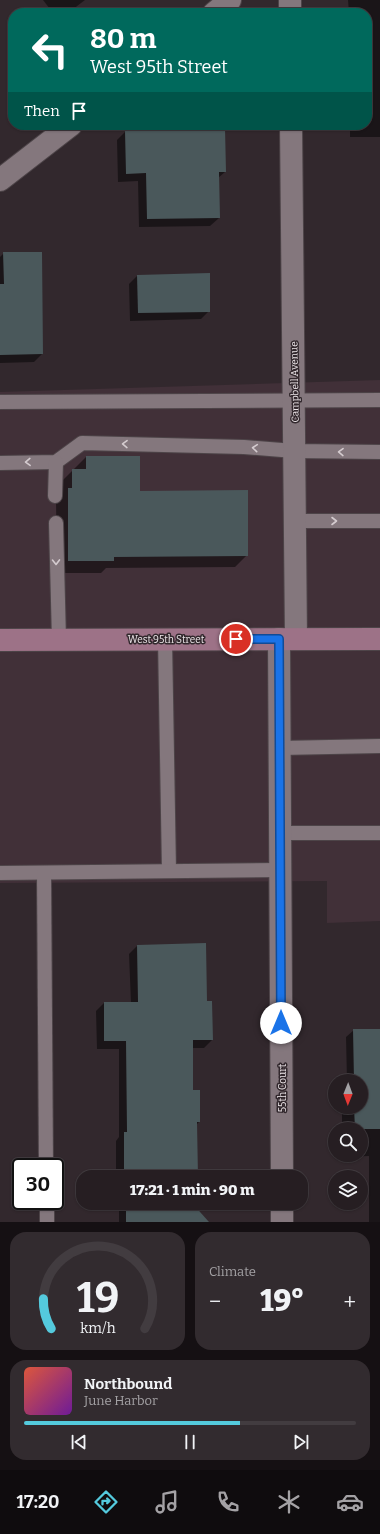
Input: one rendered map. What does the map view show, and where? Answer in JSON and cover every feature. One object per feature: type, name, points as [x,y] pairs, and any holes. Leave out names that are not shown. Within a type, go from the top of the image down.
[{"type":"main road","name":"West 95th Street","points":[[0,640],[380,639]]},
{"type":"street","points":[[220,8],[230,0]]},
{"type":"street","points":[[0,180],[65,130]]},
{"type":"street","name":"Campbell Avenue","points":[[288,639],[295,521],[291,130]]},
{"type":"street","name":"55th Court","points":[[282,1170],[280,748],[288,639]]},
{"type":"street","points":[[282,1210],[282,1222]]},
{"type":"lane","points":[[0,402],[380,400]]},
{"type":"lane","points":[[0,463],[56,462],[82,444],[244,447],[294,451],[380,452]]},
{"type":"lane","points":[[55,496],[56,462]]},
{"type":"lane","points":[[295,521],[380,521]]},
{"type":"lane","points":[[56,523],[59,640]]},
{"type":"lane","points":[[165,639],[169,871]]},
{"type":"lane","points":[[280,748],[380,746]]},
{"type":"lane","points":[[280,833],[380,833]]},
{"type":"lane","points":[[0,873],[280,870]]},
{"type":"lane","points":[[44,873],[46,1158]]},
{"type":"lane","points":[[47,1210],[47,1222]]},
{"type":"shaded area","points":[[380,380],[380,921],[327,923],[327,881],[0,883],[0,392]]},
{"type":"building","points":[[225,130],[226,172],[219,172],[220,218],[147,219],[146,173],[126,174],[125,131]]},
{"type":"building","points":[[3,252],[42,252],[43,354],[0,355],[0,284],[4,284]]},
{"type":"building","points":[[210,273],[210,312],[138,313],[137,275]]},
{"type":"building","points":[[86,456],[140,456],[140,491],[248,490],[248,556],[114,557],[114,561],[68,561],[68,488],[72,488],[72,469],[86,469]]},
{"type":"building","points":[[206,943],[207,1001],[212,1001],[213,1040],[193,1040],[193,1090],[200,1090],[200,1122],[197,1122],[198,1170],[124,1170],[124,1132],[127,1132],[126,1041],[104,1041],[104,1002],[138,1002],[137,945]]},
{"type":"building","points":[[353,1029],[380,1029],[380,1129],[368,1129],[368,1122],[355,1122],[354,1114],[368,1114],[368,1074],[354,1074]]},
{"type":"building","points":[[126,1210],[198,1210],[209,1222],[126,1222]]},
{"type":"route","points":[[236,639],[279,639],[281,1023]]}]
